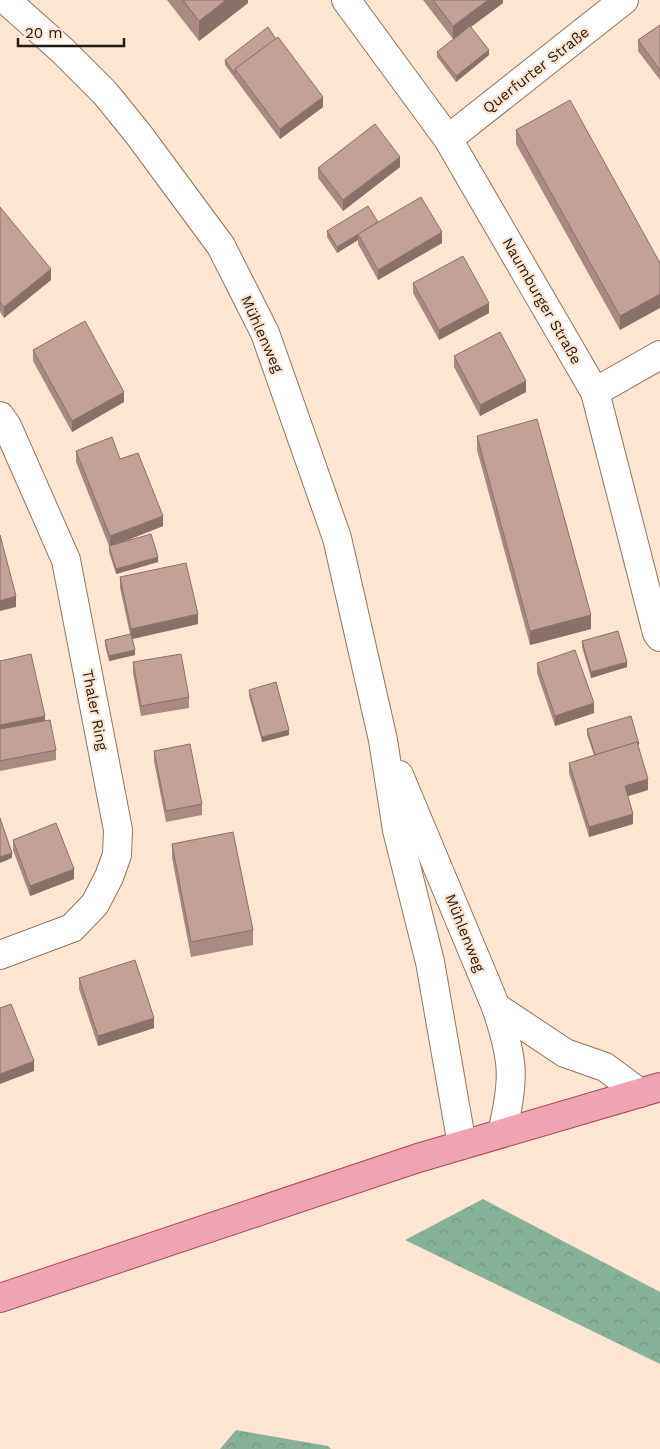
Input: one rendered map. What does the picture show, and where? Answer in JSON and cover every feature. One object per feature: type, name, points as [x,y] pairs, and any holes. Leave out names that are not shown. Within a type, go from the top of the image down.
[{"type":"main road","points":[[0,1298],[462,1145],[650,1090]]},
{"type":"street","name":"Mühlenweg","points":[[6,0],[64,52],[105,93],[139,135],[221,246],[266,333],[337,538],[383,740],[397,830],[430,962],[462,1145]]},
{"type":"street","name":"Naumburger Straße","points":[[346,0],[448,139],[595,392],[657,633],[660,637]]},
{"type":"street","name":"Querfurter Straße","points":[[448,139],[624,0]]},
{"type":"street","points":[[595,392],[660,355]]},
{"type":"street","name":"Thaler Ring","points":[[0,416],[7,426],[66,560],[118,830],[117,855],[109,877],[94,904],[72,928],[0,955]]},
{"type":"street","name":"Mühlenweg","points":[[383,740],[496,1007],[508,1042],[512,1075],[510,1099],[502,1133]]},
{"type":"street","points":[[496,1007],[565,1053],[605,1067],[650,1090]]},
{"type":"green space","points":[[483,1199],[660,1292],[660,1364],[405,1240]]},
{"type":"green space","points":[[236,1430],[328,1446],[331,1449],[220,1449]]},
{"type":"building","points":[[183,0],[226,0],[199,21]]},
{"type":"building","points":[[433,0],[488,0],[453,26]]},
{"type":"building","points":[[660,25],[660,70],[638,40]]},
{"type":"building","points":[[470,26],[489,50],[456,76],[437,52]]},
{"type":"building","points":[[268,27],[276,39],[235,69],[235,74],[225,60]]},
{"type":"building","points":[[278,37],[323,97],[280,129],[235,69]]},
{"type":"building","points":[[570,100],[660,263],[660,294],[620,316],[516,130]]},
{"type":"building","points":[[375,124],[400,157],[343,200],[318,168]]},
{"type":"building","points":[[421,197],[442,232],[378,270],[358,234]]},
{"type":"building","points":[[368,206],[378,222],[337,247],[327,231]]},
{"type":"building","points":[[0,207],[51,269],[4,307],[0,302]]},
{"type":"building","points":[[463,256],[489,303],[439,330],[413,283]]},
{"type":"building","points":[[85,321],[124,392],[72,421],[33,350]]},
{"type":"building","points":[[500,332],[526,381],[480,405],[454,356]]},
{"type":"building","points":[[537,419],[591,615],[530,631],[477,436]]},
{"type":"building","points":[[112,437],[120,459],[138,453],[163,516],[110,536],[76,451]]},
{"type":"building","points":[[151,534],[158,557],[116,569],[109,546]]},
{"type":"building","points":[[0,535],[16,596],[0,601]]},
{"type":"building","points":[[186,563],[198,614],[131,629],[120,577]]},
{"type":"building","points":[[618,631],[627,662],[591,672],[582,641]]},
{"type":"building","points":[[131,634],[135,650],[109,656],[105,640]]},
{"type":"building","points":[[575,650],[594,703],[555,716],[537,663]]},
{"type":"building","points":[[31,654],[45,716],[0,725],[0,661]]},
{"type":"building","points":[[181,654],[189,697],[141,706],[133,662]]},
{"type":"building","points":[[276,682],[289,730],[262,737],[249,690]]},
{"type":"building","points":[[631,716],[639,744],[637,742],[595,755],[587,729]]},
{"type":"building","points":[[50,720],[56,750],[0,761],[0,729]]},
{"type":"building","points":[[637,742],[648,779],[625,786],[633,814],[589,827],[569,763]]},
{"type":"building","points":[[190,744],[202,804],[166,811],[154,751]]},
{"type":"building","points":[[0,818],[12,853],[0,857]]},
{"type":"building","points":[[56,823],[74,869],[30,886],[13,840]]},
{"type":"building","points":[[233,832],[253,930],[191,942],[172,844]]},
{"type":"building","points":[[135,960],[154,1018],[98,1036],[79,978]]},
{"type":"building","points":[[11,1004],[34,1061],[0,1074],[0,1008]]}]
